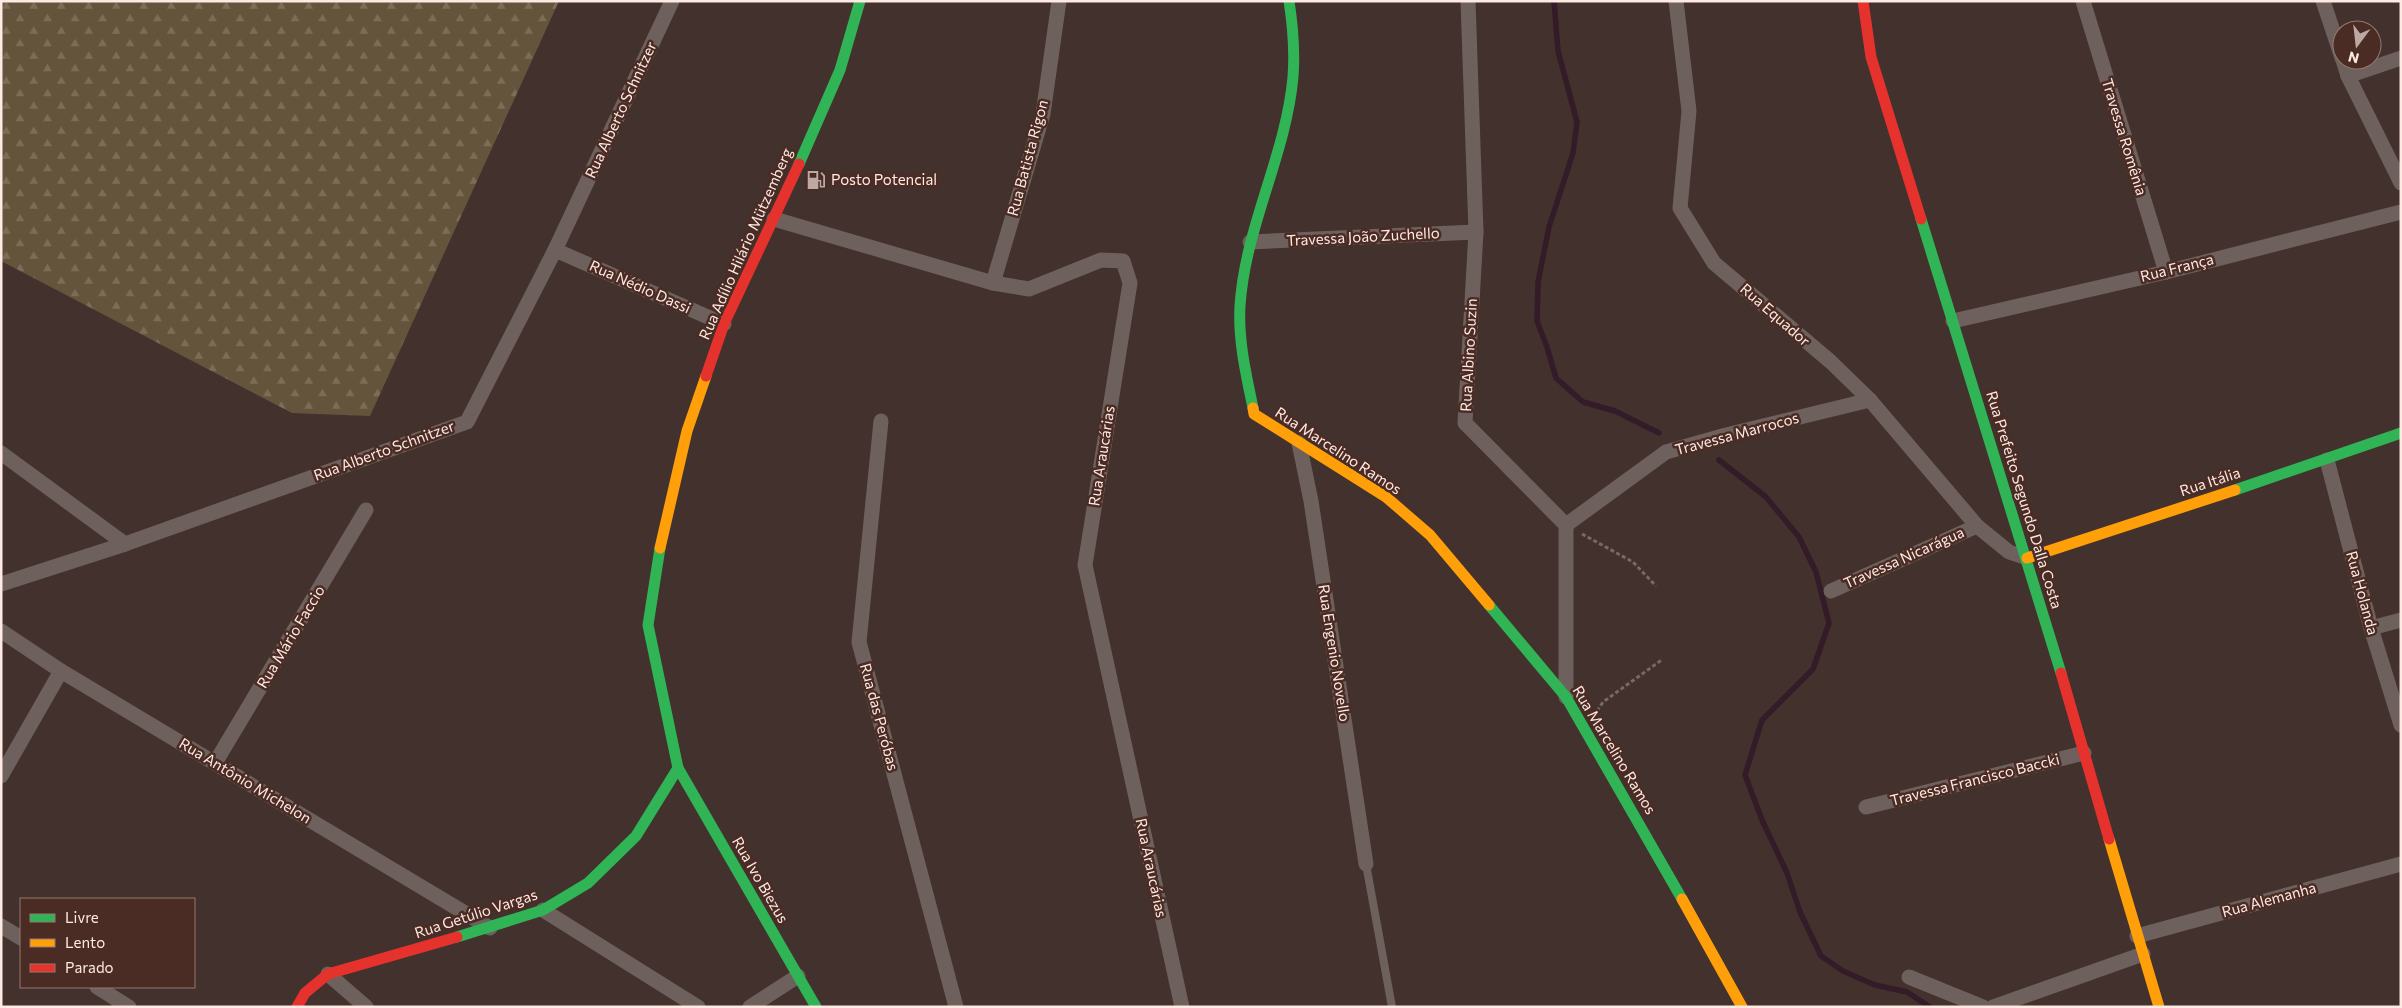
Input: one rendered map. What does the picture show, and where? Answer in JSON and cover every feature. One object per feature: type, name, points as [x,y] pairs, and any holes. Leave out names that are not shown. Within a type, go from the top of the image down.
[{"type":"main road","name":"Rua Adílio Hilário Mützemberg","points":[[678,768],[648,624],[661,544],[687,431],[724,324],[774,219],[840,70],[860,1]]},
{"type":"main road","name":"Rua Marcelino Ramos","points":[[1288,1],[1296,55],[1284,121],[1250,242],[1240,306],[1244,364],[1254,414],[1386,497],[1430,535],[1566,697],[1630,805],[1742,1007]]},
{"type":"main road","name":"Rua Prefeito Segundo Dalla Costa","points":[[1863,1],[1871,58],[2027,558],[2159,1007]]},
{"type":"main road","name":"Rua Itália","points":[[2027,558],[2326,460],[2401,433]]},
{"type":"main road","name":"Rua Getúlio Vargas","points":[[296,1007],[305,993],[328,974],[490,928],[544,910],[588,883],[636,836],[678,768]]},
{"type":"main road","name":"Rua Ivo Biezus","points":[[678,768],[816,1007]]},
{"type":"street","name":"Rua Alberto Schnitzer","points":[[1,584],[125,544],[467,422],[555,250],[672,1]]},
{"type":"street","name":"Rua Batista Rigon","points":[[993,283],[1042,114],[1059,1]]},
{"type":"street","name":"Rua Albino Suzin","points":[[1468,1],[1476,232],[1464,423],[1566,525]]},
{"type":"street","name":"Rua Equador","points":[[1676,1],[1688,111],[1680,208],[1714,262],[1831,362],[1870,400],[1977,526],[2009,552],[2027,558]]},
{"type":"street","name":"Travessa Romênia","points":[[2083,1],[2166,272]]},
{"type":"street","points":[[2323,1],[2332,28]]},
{"type":"street","points":[[2348,76],[2401,58]]},
{"type":"street","points":[[2346,70],[2401,184]]},
{"type":"street","name":"Rua França","points":[[1953,321],[2166,272],[2401,212]]},
{"type":"street","name":"Rua Araucárias","points":[[774,219],[993,283],[1028,289],[1101,260],[1123,261],[1130,283],[1085,565],[1182,1007]]},
{"type":"street","name":"Travessa João Zuchello","points":[[1250,242],[1476,232]]},
{"type":"street","name":"Rua Nédio Dassi","points":[[555,250],[724,324]]},
{"type":"street","name":"Travessa Marrocos","points":[[1566,525],[1666,452],[1870,400]]},
{"type":"street","name":"Rua das Peróbas","points":[[880,421],[859,642],[956,1007]]},
{"type":"street","name":"Rua Engenio Novello","points":[[1299,443],[1311,501],[1366,864]]},
{"type":"street","points":[[1,453],[125,544]]},
{"type":"street","name":"Rua Holanda","points":[[2326,460],[2371,628],[2401,725]]},
{"type":"street","name":"Rua Mário Faccio","points":[[215,763],[366,510]]},
{"type":"street","points":[[1566,525],[1566,697]]},
{"type":"street","name":"Travessa Nicarágua","points":[[1831,590],[1977,526]]},
{"type":"street","points":[[2371,628],[2401,620]]},
{"type":"street","name":"Rua Antônio Michelon","points":[[1,631],[61,671],[490,928]]},
{"type":"street","points":[[1,776],[61,671]]},
{"type":"street","name":"Travessa Francisco Baccki","points":[[1866,807],[2084,753]]},
{"type":"street","name":"Rua Alemanha","points":[[2137,936],[2401,864]]},
{"type":"street","points":[[544,910],[698,1007]]},
{"type":"street","points":[[1,926],[20,937]]},
{"type":"street","points":[[1993,1007],[2143,954]]},
{"type":"street","points":[[328,974],[366,1007]]},
{"type":"street","points":[[750,1007],[798,976]]},
{"type":"street","points":[[1909,976],[1982,1007]]},
{"type":"street","points":[[99,988],[129,1007]]},
{"type":"lane","points":[[1366,864],[1392,1007]]},
{"type":"path","points":[[1566,525],[1633,562],[1656,586]]},
{"type":"path","points":[[1594,717],[1603,702],[1663,658]]},
{"type":"green space","points":[[1,1],[559,1],[370,416],[292,413],[1,261]]},
{"type":"waterway","points":[[1554,1],[1558,51],[1577,122],[1573,153],[1549,227],[1538,282],[1537,321],[1556,378],[1583,402],[1615,411],[1659,433]]},
{"type":"waterway","points":[[1719,460],[1766,497],[1799,537],[1816,572],[1829,623],[1813,669],[1762,720],[1745,775],[1762,820],[1787,873],[1800,912],[1821,956],[1843,971],[1875,985],[1907,992],[1930,1007]]},
{"type":"traffic: fast","points":[[799,164],[840,70],[860,1]]},
{"type":"traffic: fast","points":[[1253,408],[1241,344],[1240,306],[1249,248],[1289,106],[1294,58],[1289,1]]},
{"type":"traffic: fast","points":[[1921,219],[2061,673]]},
{"type":"traffic: fast","points":[[2235,490],[2401,433]]},
{"type":"traffic: fast","points":[[660,548],[648,625],[678,768],[816,1007]]},
{"type":"traffic: fast","points":[[1489,605],[1566,697],[1682,899]]},
{"type":"traffic: fast","points":[[457,937],[543,910],[588,883],[636,836],[678,768]]},
{"type":"traffic: slow","points":[[660,548],[687,431],[706,376]]},
{"type":"traffic: slow","points":[[1253,408],[1254,414],[1386,497],[1430,535],[1489,605]]},
{"type":"traffic: slow","points":[[2027,558],[2235,490]]},
{"type":"traffic: slow","points":[[2109,839],[2159,1007]]},
{"type":"traffic: slow","points":[[1682,899],[1742,1007]]},
{"type":"traffic: jam","points":[[1863,1],[1871,57],[1921,219]]},
{"type":"traffic: jam","points":[[706,376],[724,324],[799,164]]},
{"type":"traffic: jam","points":[[2061,673],[2109,839]]},
{"type":"traffic: jam","points":[[297,1007],[305,993],[328,974],[457,937]]},
{"type":"place","name":"Posto Potencial","points":[[816,180]]}]
